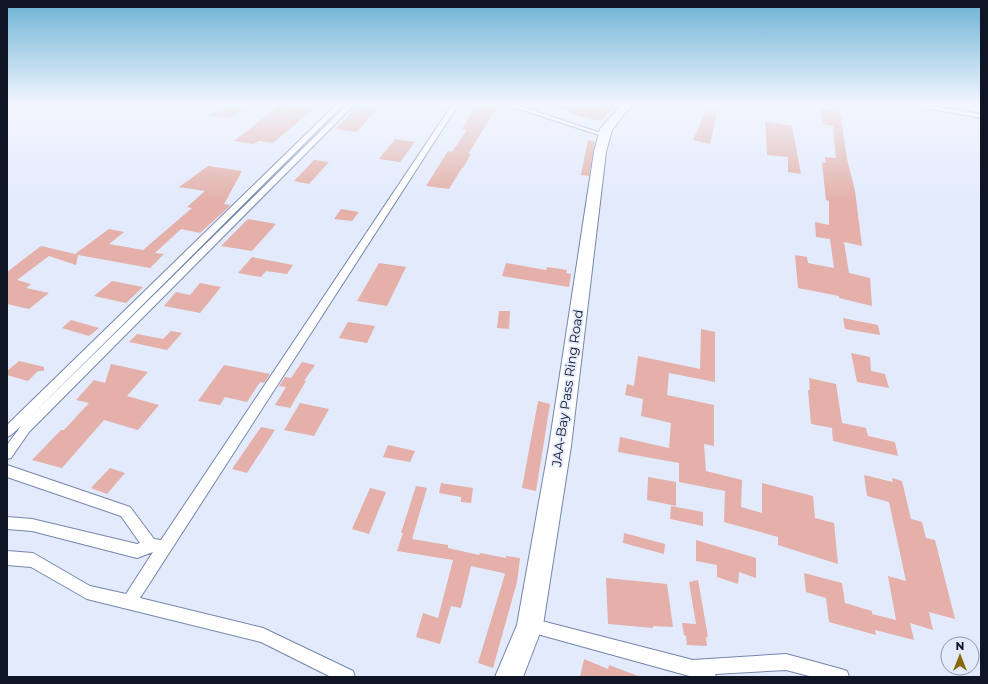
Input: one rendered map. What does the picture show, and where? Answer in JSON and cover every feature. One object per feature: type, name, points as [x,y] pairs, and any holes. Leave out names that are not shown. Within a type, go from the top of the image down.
[{"type":"highway","name":"JAA-Bay Pass Ring Road","points":[[509,677],[530,625],[560,446],[584,265],[600,152],[604,137]]},
{"type":"street","points":[[7,432],[307,137]]},
{"type":"street","points":[[7,454],[25,429],[319,137]]},
{"type":"street","points":[[129,602],[434,137]]},
{"type":"street","points":[[7,471],[125,511],[150,545]]},
{"type":"street","points":[[7,523],[32,526],[137,551],[150,545],[164,547]]},
{"type":"street","points":[[7,558],[33,560],[87,592],[264,635],[347,677]]},
{"type":"street","points":[[530,625],[693,668],[708,677]]},
{"type":"street","points":[[693,668],[786,662],[841,677]]},
{"type":"building","points":[[239,137],[280,137],[273,143],[259,141],[254,144],[234,141]]},
{"type":"building","points":[[462,137],[479,137],[468,154],[471,154],[449,189],[426,186],[448,151],[452,152]]},
{"type":"building","points":[[694,137],[712,137],[710,144],[693,140]]},
{"type":"building","points":[[766,137],[794,137],[801,174],[788,172],[788,157],[767,155]]},
{"type":"building","points":[[834,137],[844,137],[847,159],[855,191],[862,246],[844,242],[849,273],[870,278],[872,306],[839,298],[839,296],[798,288],[795,255],[807,257],[808,263],[834,268],[830,239],[816,237],[815,222],[829,225],[829,201],[826,200],[822,162],[826,163],[825,157],[836,158]]},
{"type":"building","points":[[395,139],[415,142],[400,162],[379,159]]},
{"type":"building","points":[[588,140],[595,142],[589,176],[581,175]]},
{"type":"building","points":[[314,160],[329,162],[309,184],[294,181]]},
{"type":"building","points":[[208,166],[242,171],[224,204],[231,205],[200,233],[181,229],[155,253],[164,254],[150,268],[78,255],[76,265],[49,256],[17,280],[31,284],[26,288],[49,293],[29,309],[7,304],[7,272],[41,246],[75,254],[109,229],[124,232],[109,244],[143,250],[192,208],[187,207],[205,191],[179,187]]},
{"type":"building","points":[[341,209],[359,212],[352,221],[334,219]]},
{"type":"building","points":[[248,219],[276,224],[252,251],[221,246]]},
{"type":"building","points":[[252,257],[293,265],[287,274],[266,271],[261,277],[238,273]]},
{"type":"building","points":[[379,263],[406,267],[387,306],[357,301]]},
{"type":"building","points":[[506,263],[546,270],[547,267],[567,270],[566,273],[571,274],[569,287],[502,276]]},
{"type":"building","points":[[112,281],[143,287],[126,303],[94,296]]},
{"type":"building","points":[[200,283],[221,287],[200,313],[164,306],[176,292],[190,295]]},
{"type":"building","points":[[499,311],[510,311],[509,329],[497,328]]},
{"type":"building","points":[[843,318],[878,325],[880,335],[845,329]]},
{"type":"building","points":[[71,320],[99,328],[89,336],[62,328]]},
{"type":"building","points":[[348,322],[375,326],[367,343],[339,338]]},
{"type":"building","points":[[701,329],[715,332],[715,382],[669,373],[667,395],[714,405],[714,446],[704,444],[706,471],[742,480],[741,507],[762,513],[762,483],[813,496],[815,518],[834,523],[838,564],[778,545],[778,537],[724,522],[725,491],[679,482],[679,463],[618,452],[620,437],[669,448],[671,423],[641,416],[643,399],[625,395],[627,384],[634,386],[638,356],[700,369]]},
{"type":"building","points":[[171,331],[182,333],[167,350],[129,342],[137,334],[163,339]]},
{"type":"building","points":[[851,353],[870,357],[871,371],[885,374],[889,388],[857,382]]},
{"type":"building","points":[[19,361],[44,367],[44,371],[38,371],[28,381],[7,375],[7,371]]},
{"type":"building","points":[[302,362],[315,365],[304,381],[306,381],[290,408],[275,405],[286,387],[279,386],[285,377],[291,378]]},
{"type":"building","points":[[111,364],[148,372],[127,396],[159,405],[138,430],[104,420],[62,468],[32,460],[61,430],[64,430],[89,403],[76,400],[94,380],[105,383]]},
{"type":"building","points":[[224,365],[270,374],[264,383],[260,382],[247,402],[225,397],[220,405],[198,401]]},
{"type":"building","points":[[809,378],[836,384],[842,423],[866,428],[868,436],[895,442],[898,456],[833,441],[832,428],[811,424],[808,390],[810,390]]},
{"type":"building","points":[[538,401],[550,404],[536,491],[522,488]]},
{"type":"building","points":[[300,403],[329,409],[314,436],[284,430]]},
{"type":"building","points":[[261,427],[275,430],[247,473],[232,469]]},
{"type":"building","points":[[388,445],[415,451],[410,462],[383,457]]},
{"type":"building","points":[[110,468],[125,473],[107,494],[91,488]]},
{"type":"building","points":[[864,475],[893,482],[892,478],[902,481],[911,519],[922,522],[926,538],[935,540],[955,619],[929,612],[933,630],[910,623],[914,640],[875,630],[876,635],[829,622],[826,598],[806,592],[804,573],[842,583],[845,603],[872,611],[872,614],[896,620],[888,576],[906,581],[889,502],[867,496]]},
{"type":"building","points":[[648,477],[676,482],[676,506],[647,500]]},
{"type":"building","points":[[441,483],[473,488],[471,503],[461,502],[461,497],[439,493]]},
{"type":"building","points":[[416,486],[427,488],[412,539],[448,545],[448,548],[479,555],[480,553],[506,558],[506,556],[520,558],[517,582],[493,668],[478,663],[505,574],[503,573],[471,566],[461,608],[451,606],[440,644],[416,637],[423,613],[438,618],[453,560],[397,551],[403,533],[401,533]]},
{"type":"building","points":[[370,488],[386,492],[369,534],[352,529]]},
{"type":"building","points":[[671,506],[703,512],[703,526],[670,519]]},
{"type":"building","points":[[624,533],[665,544],[664,554],[623,543]]},
{"type":"building","points":[[696,540],[756,558],[756,578],[739,572],[738,584],[717,577],[717,565],[696,561]]},
{"type":"building","points":[[606,578],[667,584],[673,627],[653,626],[653,628],[608,624]]},
{"type":"building","points":[[698,580],[708,637],[706,637],[707,646],[687,645],[682,623],[696,624],[689,582]]},
{"type":"building","points":[[584,659],[608,669],[609,665],[638,676],[580,677]]}]
